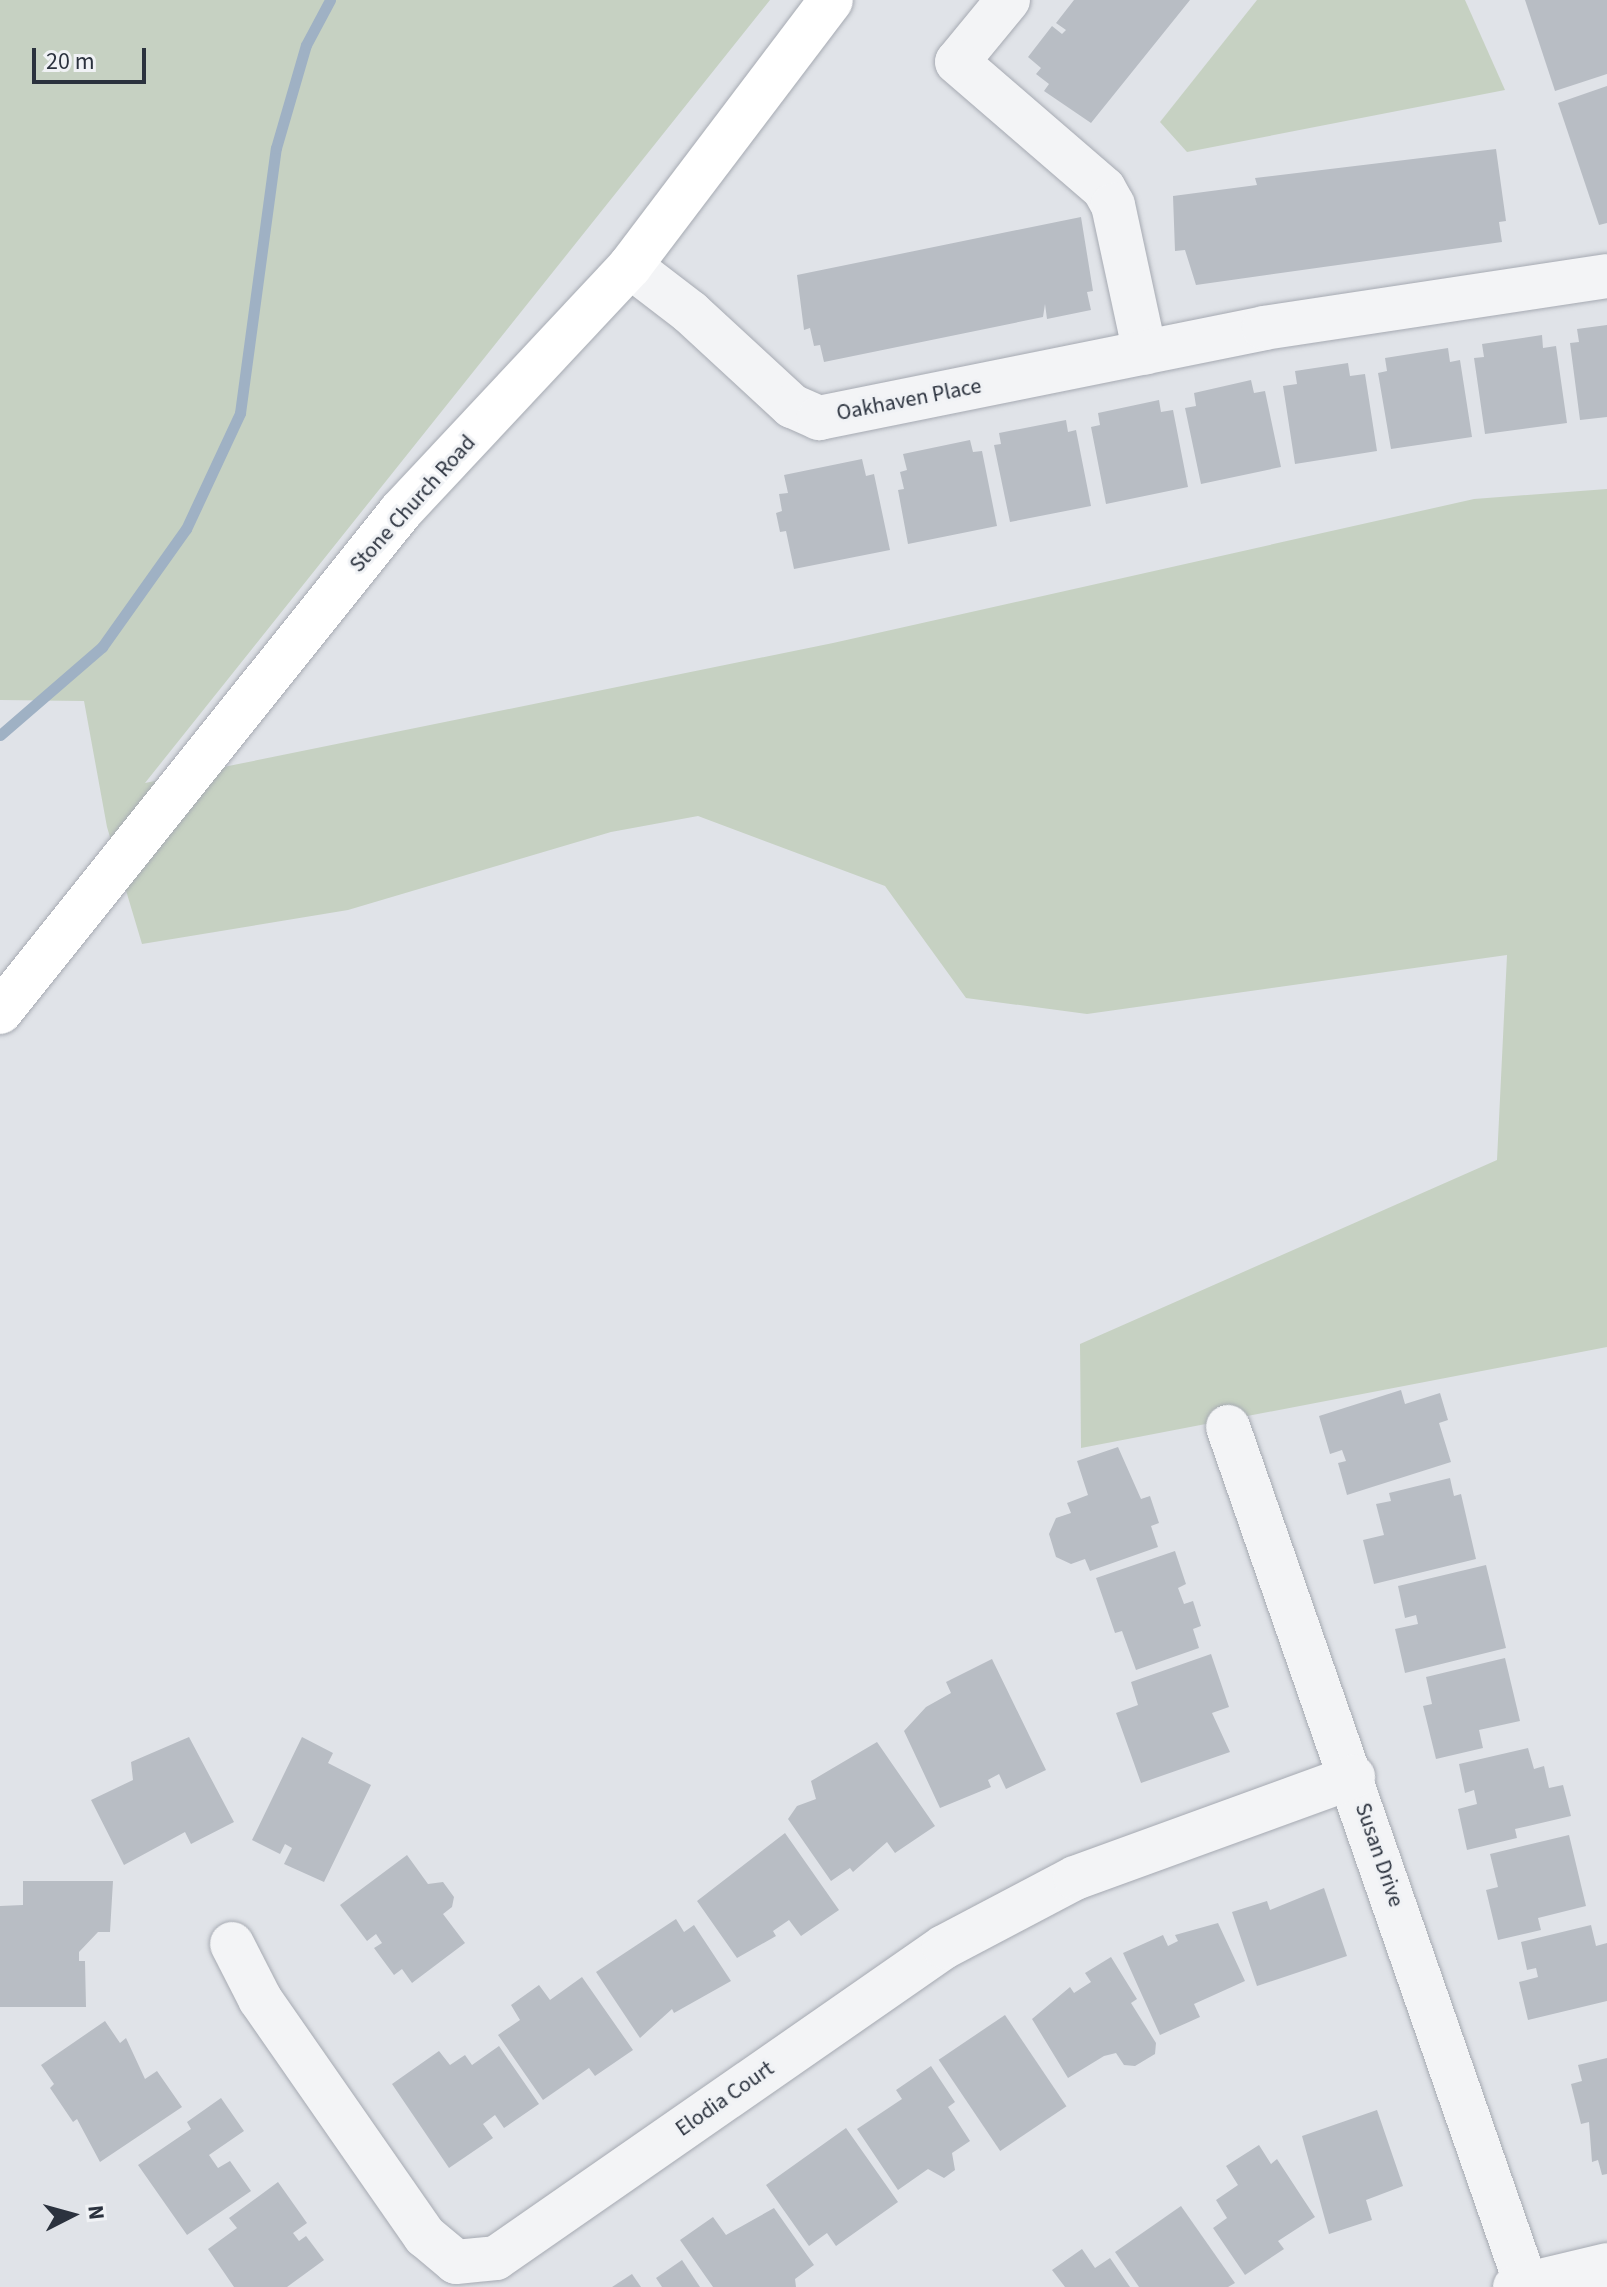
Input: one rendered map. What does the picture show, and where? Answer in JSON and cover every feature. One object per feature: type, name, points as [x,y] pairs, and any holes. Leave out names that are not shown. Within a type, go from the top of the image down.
[{"type":"main road","name":"Stone Church Road","points":[[0,1012],[401,511],[630,266],[831,0]]},
{"type":"street","points":[[1008,0],[957,62],[1104,189],[1113,205],[1145,353]]},
{"type":"street","name":"Oakhaven Place","points":[[630,266],[690,312],[792,406],[819,418],[1264,328],[1607,276]]},
{"type":"street","name":"Susan Drive","points":[[1228,1427],[1353,1777],[1520,2285]]},
{"type":"street","name":"Elodia Court","points":[[232,1944],[260,1999],[425,2236],[456,2262],[496,2258],[944,1947],[1075,1878],[1353,1777]]},
{"type":"street","points":[[1520,2285],[1607,2265]]},
{"type":"green space","points":[[0,0],[770,0],[145,783],[833,643],[1474,499],[1607,489],[1607,1347],[1081,1448],[1080,1344],[1497,1160],[1507,955],[1087,1014],[966,998],[885,886],[698,816],[611,832],[348,910],[142,944],[107,827],[84,701],[0,700]]},
{"type":"green space","points":[[1257,0],[1465,0],[1505,90],[1187,152],[1160,122]]},
{"type":"building","points":[[1074,0],[1190,0],[1091,123],[1044,91],[1049,84],[1036,74],[1041,68],[1028,57],[1052,26],[1062,34],[1066,30],[1056,23]]},
{"type":"building","points":[[1525,0],[1607,0],[1607,74],[1555,91]]},
{"type":"building","points":[[1607,86],[1607,223],[1599,225],[1558,103]]},
{"type":"building","points":[[1496,149],[1506,221],[1499,222],[1502,242],[1196,285],[1185,250],[1175,251],[1173,196],[1257,185],[1255,178]]},
{"type":"building","points":[[1081,217],[1093,291],[1087,292],[1091,310],[1047,319],[1045,304],[1043,317],[824,362],[820,345],[814,346],[810,328],[804,330],[797,275]]},
{"type":"building","points":[[1607,325],[1607,417],[1580,420],[1570,343],[1579,342],[1577,329]]},
{"type":"building","points":[[1542,335],[1543,348],[1556,346],[1567,423],[1485,434],[1474,358],[1484,357],[1482,344]]},
{"type":"building","points":[[1448,348],[1450,362],[1460,360],[1472,437],[1391,449],[1378,373],[1387,371],[1385,358]]},
{"type":"building","points":[[1348,363],[1350,376],[1365,374],[1377,451],[1295,464],[1283,386],[1297,384],[1295,371]]},
{"type":"building","points":[[1251,380],[1254,393],[1265,391],[1281,467],[1201,484],[1185,408],[1196,406],[1194,393]]},
{"type":"building","points":[[1159,400],[1161,412],[1173,410],[1188,487],[1106,504],[1091,427],[1100,425],[1098,413]]},
{"type":"building","points":[[1066,420],[1068,432],[1076,430],[1091,506],[1010,522],[994,445],[1001,444],[999,433]]},
{"type":"building","points":[[970,440],[973,452],[982,451],[997,526],[908,544],[898,490],[904,489],[900,472],[907,470],[903,454]]},
{"type":"building","points":[[862,459],[866,476],[874,474],[890,550],[794,569],[786,531],[780,532],[776,513],[782,511],[779,494],[788,493],[784,475]]},
{"type":"building","points":[[1401,1390],[1405,1404],[1440,1393],[1448,1420],[1439,1423],[1451,1462],[1347,1495],[1338,1463],[1346,1461],[1342,1450],[1330,1454],[1319,1416]]},
{"type":"building","points":[[1118,1447],[1141,1499],[1150,1496],[1159,1523],[1151,1526],[1158,1547],[1090,1571],[1085,1559],[1071,1564],[1056,1557],[1049,1534],[1056,1518],[1071,1513],[1067,1503],[1088,1495],[1077,1461]]},
{"type":"building","points":[[1450,1478],[1454,1496],[1461,1494],[1476,1559],[1374,1584],[1363,1540],[1384,1535],[1376,1504],[1391,1501],[1389,1493]]},
{"type":"building","points":[[1175,1551],[1186,1584],[1178,1588],[1184,1604],[1193,1601],[1201,1626],[1193,1629],[1199,1648],[1136,1670],[1122,1631],[1115,1633],[1096,1578]]},
{"type":"building","points":[[1486,1565],[1506,1648],[1405,1673],[1395,1629],[1418,1624],[1416,1615],[1405,1618],[1398,1586]]},
{"type":"building","points":[[1211,1654],[1229,1707],[1212,1713],[1230,1752],[1141,1783],[1116,1713],[1138,1705],[1131,1682]]},
{"type":"building","points":[[1505,1658],[1520,1721],[1479,1730],[1483,1748],[1436,1759],[1423,1706],[1432,1704],[1426,1677]]},
{"type":"building","points":[[992,1659],[1046,1770],[1006,1789],[999,1774],[988,1780],[991,1787],[940,1808],[904,1731],[926,1707],[951,1693],[946,1682]]},
{"type":"building","points":[[189,1737],[234,1822],[191,1844],[185,1832],[124,1865],[91,1800],[133,1780],[131,1762]]},
{"type":"building","points":[[302,1737],[333,1753],[328,1763],[371,1785],[324,1882],[284,1864],[292,1848],[285,1844],[280,1854],[252,1840]]},
{"type":"building","points":[[877,1742],[935,1826],[895,1853],[887,1842],[853,1872],[850,1868],[831,1881],[788,1819],[797,1806],[816,1799],[811,1781]]},
{"type":"building","points":[[1528,1748],[1534,1769],[1544,1766],[1549,1788],[1563,1785],[1571,1816],[1515,1829],[1517,1838],[1467,1850],[1458,1809],[1477,1804],[1474,1790],[1465,1793],[1459,1764]]},
{"type":"building","points":[[785,1833],[839,1910],[801,1936],[789,1920],[773,1931],[776,1936],[737,1958],[697,1901]]},
{"type":"building","points":[[1569,1835],[1586,1906],[1538,1918],[1541,1930],[1498,1940],[1486,1890],[1498,1887],[1490,1854]]},
{"type":"building","points":[[407,1855],[428,1884],[443,1882],[454,1897],[452,1907],[443,1914],[465,1943],[412,1983],[402,1969],[394,1975],[374,1948],[382,1943],[376,1934],[367,1941],[340,1905]]},
{"type":"building","points":[[23,1881],[113,1881],[110,1932],[98,1932],[79,1952],[79,1961],[85,1961],[86,2007],[0,2007],[0,1906],[23,1905]]},
{"type":"building","points":[[1324,1888],[1347,1956],[1257,1986],[1232,1912],[1267,1901],[1270,1910]]},
{"type":"building","points":[[676,1919],[684,1932],[694,1925],[731,1981],[674,2013],[672,2009],[640,2038],[596,1972]]},
{"type":"building","points":[[1218,1923],[1245,1981],[1194,2004],[1200,2017],[1160,2035],[1123,1953],[1163,1935],[1168,1946],[1178,1941],[1175,1935]]},
{"type":"building","points":[[1591,1925],[1596,1946],[1607,1943],[1607,2001],[1528,2020],[1519,1982],[1538,1977],[1536,1968],[1527,1970],[1521,1942]]},
{"type":"building","points":[[1111,1957],[1137,1999],[1131,2003],[1156,2043],[1155,2054],[1135,2066],[1124,2065],[1116,2053],[1104,2056],[1068,2078],[1032,2019],[1070,1987],[1074,1993],[1091,1982],[1085,1973]]},
{"type":"building","points":[[582,1977],[633,2050],[595,2076],[589,2068],[543,2100],[498,2035],[520,2020],[511,2005],[539,1985],[550,2000]]},
{"type":"building","points":[[1005,2015],[1067,2106],[1000,2151],[939,2060]]},
{"type":"building","points":[[105,2021],[120,2043],[126,2038],[145,2079],[157,2071],[182,2107],[100,2162],[77,2119],[73,2122],[50,2088],[54,2084],[41,2065]]},
{"type":"building","points":[[499,2046],[539,2104],[504,2128],[495,2115],[483,2124],[493,2138],[449,2168],[392,2084],[439,2051],[450,2065],[465,2055],[472,2065]]},
{"type":"building","points":[[1607,2058],[1607,2174],[1602,2175],[1598,2160],[1592,2162],[1589,2122],[1581,2124],[1571,2084],[1582,2081],[1578,2065]]},
{"type":"building","points":[[931,2066],[955,2102],[948,2107],[970,2141],[952,2153],[955,2170],[944,2178],[928,2169],[898,2190],[857,2129],[902,2099],[896,2090]]},
{"type":"building","points":[[221,2098],[244,2131],[209,2155],[218,2168],[230,2161],[251,2191],[187,2235],[138,2165],[191,2129],[187,2122]]},
{"type":"building","points":[[1377,2110],[1403,2186],[1366,2200],[1372,2220],[1329,2234],[1302,2136]]},
{"type":"building","points":[[846,2128],[898,2202],[836,2246],[827,2233],[809,2246],[766,2185]]},
{"type":"building","points":[[1259,2145],[1271,2164],[1277,2159],[1315,2217],[1278,2241],[1284,2249],[1245,2275],[1213,2228],[1227,2218],[1216,2200],[1238,2185],[1226,2166]]},
{"type":"building","points":[[278,2182],[307,2223],[293,2233],[299,2241],[306,2236],[324,2260],[287,2287],[234,2287],[208,2249],[237,2228],[229,2218]]},
{"type":"building","points":[[1181,2206],[1235,2283],[1228,2287],[1139,2287],[1115,2252]]},
{"type":"building","points":[[774,2208],[814,2265],[795,2279],[796,2287],[713,2287],[680,2240],[713,2217],[726,2235]]},
{"type":"building","points":[[1082,2249],[1095,2268],[1110,2258],[1130,2287],[1065,2287],[1052,2270]]},
{"type":"building","points":[[682,2260],[700,2287],[662,2287],[656,2278]]},
{"type":"building","points":[[632,2274],[641,2287],[612,2287]]},
{"type":"waterway","points":[[0,735],[102,647],[186,529],[240,413],[276,148],[306,45],[330,0]]}]
